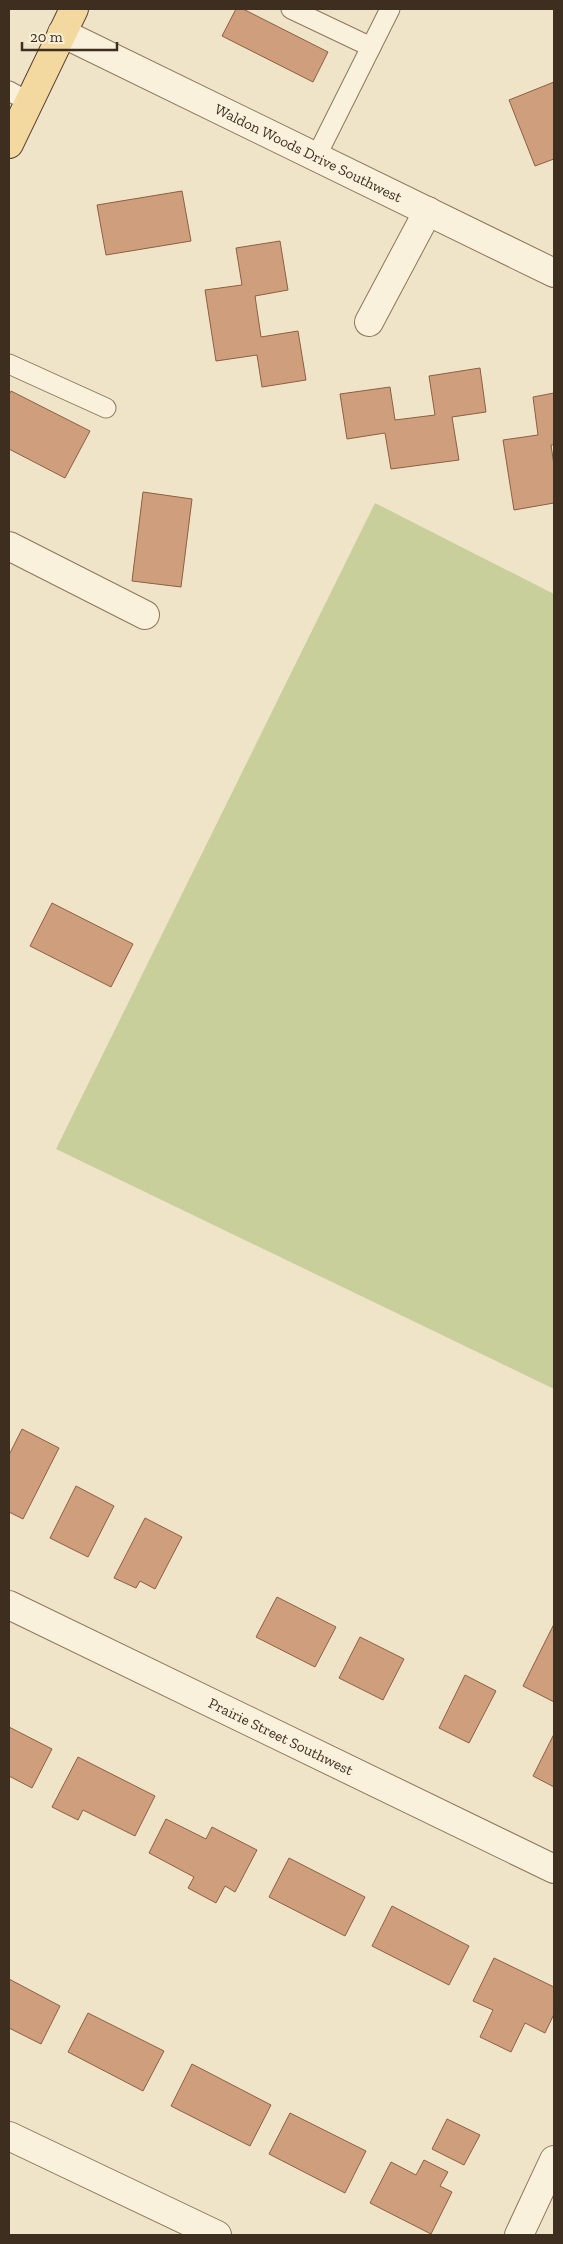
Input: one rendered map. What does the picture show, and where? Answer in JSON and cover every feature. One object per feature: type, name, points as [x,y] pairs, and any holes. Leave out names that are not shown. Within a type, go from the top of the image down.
[{"type":"main road","points":[[9,144],[19,96],[62,33],[74,9]]},
{"type":"street","name":"Waldon Woods Drive Southwest","points":[[62,33],[554,273]]},
{"type":"street","points":[[369,322],[428,211]]},
{"type":"street","points":[[9,546],[145,615]]},
{"type":"street","name":"Prairie Street Southwest","points":[[9,1605],[554,1869]]},
{"type":"street","points":[[9,2136],[217,2235]]},
{"type":"street","points":[[519,2235],[554,2160]]},
{"type":"lane","points":[[291,9],[371,47]]},
{"type":"lane","points":[[316,157],[390,9]]},
{"type":"lane","points":[[9,364],[106,408]]},
{"type":"green space","points":[[375,503],[554,594],[554,1389],[56,1149]]},
{"type":"building","points":[[236,9],[243,9],[328,52],[313,82],[222,36]]},
{"type":"building","points":[[554,82],[554,159],[535,166],[509,100]]},
{"type":"building","points":[[182,191],[191,241],[106,255],[97,205]]},
{"type":"building","points":[[280,241],[288,290],[255,296],[261,337],[298,331],[306,380],[262,387],[257,355],[216,361],[205,290],[242,285],[236,248]]},
{"type":"building","points":[[480,368],[486,412],[452,417],[459,460],[391,469],[385,433],[347,439],[340,394],[390,387],[395,420],[435,415],[429,376]]},
{"type":"building","points":[[11,391],[90,431],[65,478],[9,449],[9,395]]},
{"type":"building","points":[[554,393],[554,445],[551,445],[554,465],[554,503],[514,510],[503,440],[538,435],[533,397]]},
{"type":"building","points":[[143,492],[192,499],[181,587],[132,581]]},
{"type":"building","points":[[52,903],[133,944],[111,987],[30,946]]},
{"type":"building","points":[[22,1429],[59,1448],[23,1519],[9,1512],[9,1455]]},
{"type":"building","points":[[76,1486],[114,1506],[88,1557],[50,1538]]},
{"type":"building","points":[[145,1518],[182,1537],[155,1589],[140,1581],[136,1588],[114,1578]]},
{"type":"building","points":[[277,1597],[336,1627],[315,1667],[256,1637]]},
{"type":"building","points":[[554,1624],[554,1702],[523,1686]]},
{"type":"building","points":[[360,1637],[404,1659],[383,1700],[339,1678]]},
{"type":"building","points":[[465,1675],[496,1691],[469,1743],[439,1728]]},
{"type":"building","points":[[9,1727],[52,1749],[32,1788],[9,1776]]},
{"type":"building","points":[[554,1734],[554,1787],[533,1776]]},
{"type":"building","points":[[78,1757],[155,1796],[135,1836],[83,1810],[78,1820],[52,1807]]},
{"type":"building","points":[[166,1819],[206,1839],[212,1827],[257,1850],[235,1892],[225,1886],[216,1903],[188,1888],[194,1877],[149,1853]]},
{"type":"building","points":[[289,1858],[365,1897],[345,1936],[269,1897]]},
{"type":"building","points":[[392,1906],[469,1946],[449,1985],[372,1946]]},
{"type":"building","points":[[494,1958],[554,1987],[554,2014],[545,2033],[525,2023],[511,2052],[480,2037],[493,2010],[473,2001]]},
{"type":"building","points":[[9,1979],[60,2006],[41,2044],[9,2028]]},
{"type":"building","points":[[88,2013],[164,2051],[143,2091],[68,2052]]},
{"type":"building","points":[[192,2064],[271,2105],[250,2146],[171,2106]]},
{"type":"building","points":[[290,2113],[366,2151],[345,2193],[269,2154]]},
{"type":"building","points":[[447,2119],[480,2135],[464,2165],[432,2149]]},
{"type":"building","points":[[424,2160],[448,2172],[440,2186],[452,2192],[431,2234],[370,2203],[391,2162],[416,2175]]}]
